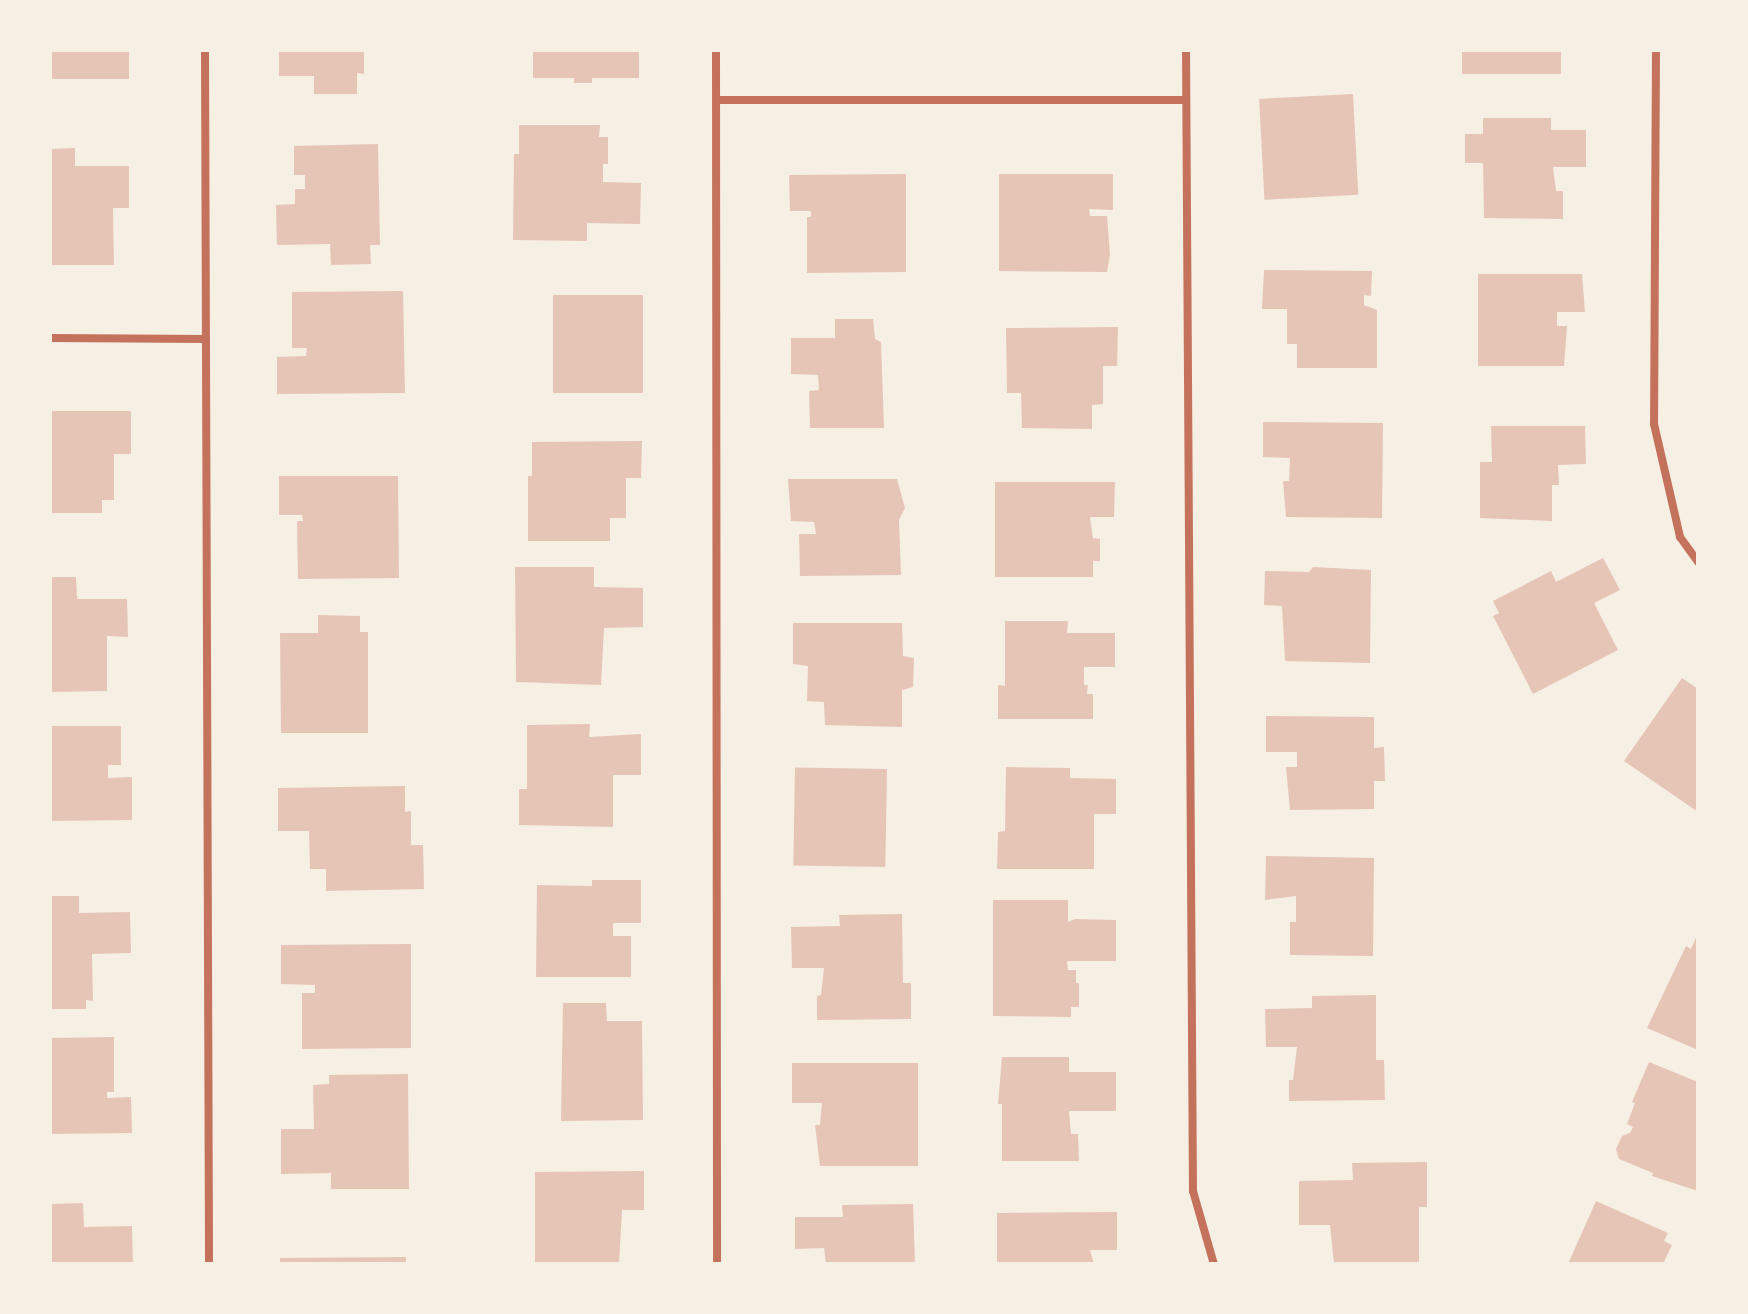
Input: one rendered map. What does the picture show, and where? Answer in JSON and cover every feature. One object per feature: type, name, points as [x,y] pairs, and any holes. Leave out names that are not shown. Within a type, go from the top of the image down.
[{"type":"street","points":[[205,50],[209,1264]]},
{"type":"street","points":[[716,50],[717,1264]]},
{"type":"street","points":[[1186,50],[1193,1191],[1214,1264]]},
{"type":"street","points":[[1656,50],[1654,424],[1680,537],[1698,562]]},
{"type":"street","points":[[717,100],[1186,100]]},
{"type":"street","points":[[50,338],[206,339]]},
{"type":"building","points":[[50,50],[129,50],[129,79],[50,79]]},
{"type":"building","points":[[279,50],[364,50],[364,74],[357,73],[357,94],[314,94],[314,76],[279,76]]},
{"type":"building","points":[[533,50],[639,50],[639,78],[592,78],[592,83],[574,83],[574,78],[533,78]]},
{"type":"building","points":[[1462,50],[1561,50],[1561,74],[1462,74]]},
{"type":"building","points":[[1353,94],[1358,195],[1264,200],[1259,99]]},
{"type":"building","points":[[1483,118],[1551,118],[1551,130],[1586,130],[1586,167],[1553,167],[1556,191],[1563,191],[1563,219],[1484,218],[1483,163],[1465,163],[1465,134],[1483,134]]},
{"type":"building","points":[[519,125],[600,125],[599,137],[608,137],[608,164],[603,164],[603,182],[641,183],[640,224],[587,223],[587,241],[513,240],[514,154],[519,154]]},
{"type":"building","points":[[378,144],[380,245],[370,245],[371,264],[331,265],[330,244],[277,245],[276,205],[295,204],[295,189],[305,189],[305,175],[294,175],[294,146]]},
{"type":"building","points":[[75,148],[75,166],[129,166],[129,208],[113,208],[114,265],[50,265],[50,149]]},
{"type":"building","points":[[906,174],[906,272],[807,273],[807,217],[811,217],[811,211],[790,211],[789,175]]},
{"type":"building","points":[[999,174],[1113,174],[1113,210],[1089,209],[1090,216],[1107,216],[1110,255],[1107,272],[999,271]]},
{"type":"building","points":[[1264,270],[1372,271],[1371,296],[1364,295],[1364,305],[1377,310],[1377,368],[1297,368],[1297,344],[1287,344],[1287,309],[1262,309]]},
{"type":"building","points":[[1478,274],[1582,274],[1585,312],[1557,312],[1557,326],[1567,326],[1564,366],[1478,366]]},
{"type":"building","points":[[403,291],[405,393],[277,394],[277,357],[306,356],[307,348],[292,348],[292,292]]},
{"type":"building","points":[[553,295],[643,295],[643,393],[553,393]]},
{"type":"building","points":[[835,319],[873,319],[875,339],[881,342],[884,428],[810,428],[809,391],[819,390],[818,375],[791,374],[791,338],[835,338]]},
{"type":"building","points":[[1118,327],[1117,366],[1103,366],[1103,404],[1092,405],[1092,429],[1022,428],[1021,393],[1007,393],[1006,328]]},
{"type":"building","points":[[50,411],[131,411],[131,454],[114,454],[114,500],[102,500],[102,513],[50,513]]},
{"type":"building","points":[[1263,422],[1383,423],[1382,518],[1286,517],[1283,481],[1289,481],[1290,458],[1263,457]]},
{"type":"building","points":[[1491,426],[1585,426],[1586,464],[1558,465],[1559,485],[1552,485],[1552,521],[1480,518],[1480,462],[1492,462]]},
{"type":"building","points":[[642,441],[641,478],[626,478],[626,518],[610,518],[610,541],[528,541],[528,476],[532,476],[532,442]]},
{"type":"building","points":[[279,476],[398,476],[399,578],[298,579],[297,521],[303,521],[302,515],[279,515]]},
{"type":"building","points":[[788,479],[897,479],[905,508],[899,520],[901,575],[800,576],[799,534],[816,534],[814,522],[791,521]]},
{"type":"building","points":[[995,482],[1115,482],[1114,517],[1090,517],[1093,538],[1100,539],[1100,561],[1093,561],[1093,577],[995,577]]},
{"type":"building","points":[[1603,558],[1620,590],[1594,603],[1618,650],[1533,694],[1493,616],[1499,613],[1493,601],[1551,571],[1556,582]]},
{"type":"building","points":[[515,567],[594,567],[594,587],[643,588],[643,627],[604,628],[601,685],[516,682]]},
{"type":"building","points":[[1313,567],[1371,570],[1370,663],[1285,661],[1282,606],[1264,605],[1265,571],[1309,572]]},
{"type":"building","points":[[50,577],[76,577],[77,599],[127,599],[128,637],[107,636],[107,691],[50,692]]},
{"type":"building","points":[[318,615],[360,616],[360,632],[368,632],[368,733],[281,733],[280,633],[318,633]]},
{"type":"building","points":[[1005,621],[1068,621],[1067,633],[1115,633],[1115,667],[1084,667],[1087,694],[1093,694],[1093,719],[998,719],[998,685],[1005,686]]},
{"type":"building","points":[[793,623],[902,623],[903,656],[914,658],[913,687],[902,690],[902,727],[825,725],[824,702],[807,701],[808,666],[793,664]]},
{"type":"building","points":[[1682,678],[1698,689],[1698,812],[1624,761]]},
{"type":"building","points":[[1266,716],[1374,717],[1374,748],[1384,747],[1385,781],[1374,781],[1374,809],[1290,810],[1286,767],[1297,767],[1297,752],[1266,752]]},
{"type":"building","points":[[590,724],[589,737],[641,734],[641,775],[613,775],[613,827],[519,825],[519,789],[527,789],[527,725]]},
{"type":"building","points":[[50,726],[121,726],[121,765],[108,765],[108,778],[132,777],[132,820],[50,821]]},
{"type":"building","points":[[795,767],[887,769],[885,867],[793,865]]},
{"type":"building","points":[[1006,767],[1070,768],[1070,778],[1116,779],[1116,814],[1094,814],[1094,869],[997,869],[998,832],[1005,831]]},
{"type":"building","points":[[405,786],[405,812],[411,811],[411,845],[423,845],[424,889],[326,891],[326,869],[310,869],[309,831],[278,831],[278,788]]},
{"type":"building","points":[[1266,856],[1374,858],[1373,956],[1290,955],[1290,922],[1296,922],[1296,896],[1265,900]]},
{"type":"building","points":[[592,880],[641,880],[641,923],[613,923],[613,936],[631,936],[631,977],[536,977],[537,885],[592,886]]},
{"type":"building","points":[[50,896],[79,896],[79,913],[130,912],[131,953],[92,954],[93,1001],[86,1000],[86,1009],[50,1009]]},
{"type":"building","points":[[993,900],[1068,900],[1068,922],[1075,919],[1116,920],[1116,961],[1067,961],[1068,970],[1076,970],[1076,983],[1079,983],[1079,1007],[1071,1007],[1071,1017],[993,1016]]},
{"type":"building","points":[[902,914],[903,983],[911,983],[911,1019],[817,1020],[817,996],[821,995],[824,968],[792,968],[791,927],[840,926],[839,915]]},
{"type":"building","points":[[1698,933],[1698,1050],[1647,1028],[1686,946],[1691,949]]},
{"type":"building","points":[[411,944],[411,1048],[302,1049],[302,993],[315,993],[315,985],[281,984],[281,945]]},
{"type":"building","points":[[1376,995],[1376,1060],[1384,1060],[1385,1100],[1289,1101],[1289,1080],[1293,1080],[1297,1047],[1266,1047],[1265,1009],[1312,1008],[1312,996]]},
{"type":"building","points":[[563,1003],[606,1003],[607,1021],[642,1021],[643,1120],[561,1121]]},
{"type":"building","points":[[114,1037],[114,1092],[107,1092],[107,1098],[131,1097],[132,1133],[50,1134],[50,1038]]},
{"type":"building","points":[[1002,1057],[1069,1057],[1069,1072],[1116,1072],[1116,1111],[1069,1111],[1071,1134],[1078,1134],[1079,1161],[1002,1161],[1002,1104],[998,1104]]},
{"type":"building","points":[[1649,1062],[1698,1082],[1698,1191],[1652,1176],[1653,1173],[1619,1159],[1616,1149],[1622,1136],[1630,1133],[1633,1127],[1627,1124],[1635,1103],[1632,1102]]},
{"type":"building","points":[[792,1063],[918,1063],[918,1166],[820,1166],[815,1125],[820,1125],[822,1103],[792,1103]]},
{"type":"building","points":[[408,1074],[409,1189],[331,1189],[331,1173],[281,1174],[281,1129],[314,1129],[313,1085],[329,1084],[329,1075]]},
{"type":"building","points":[[1427,1162],[1427,1207],[1419,1207],[1419,1264],[1334,1264],[1330,1225],[1299,1225],[1299,1181],[1353,1180],[1352,1163]]},
{"type":"building","points":[[644,1171],[644,1210],[622,1210],[619,1264],[535,1264],[535,1172]]},
{"type":"building","points":[[1596,1201],[1668,1233],[1664,1241],[1672,1245],[1663,1264],[1568,1264]]},
{"type":"building","points":[[83,1203],[84,1227],[132,1226],[133,1264],[50,1264],[50,1204]]},
{"type":"building","points":[[913,1204],[915,1264],[826,1264],[824,1248],[795,1249],[795,1217],[843,1217],[842,1205]]},
{"type":"building","points":[[1117,1212],[1117,1250],[1090,1250],[1094,1264],[997,1264],[997,1213]]},
{"type":"building","points":[[406,1257],[406,1264],[280,1264],[280,1258]]}]
